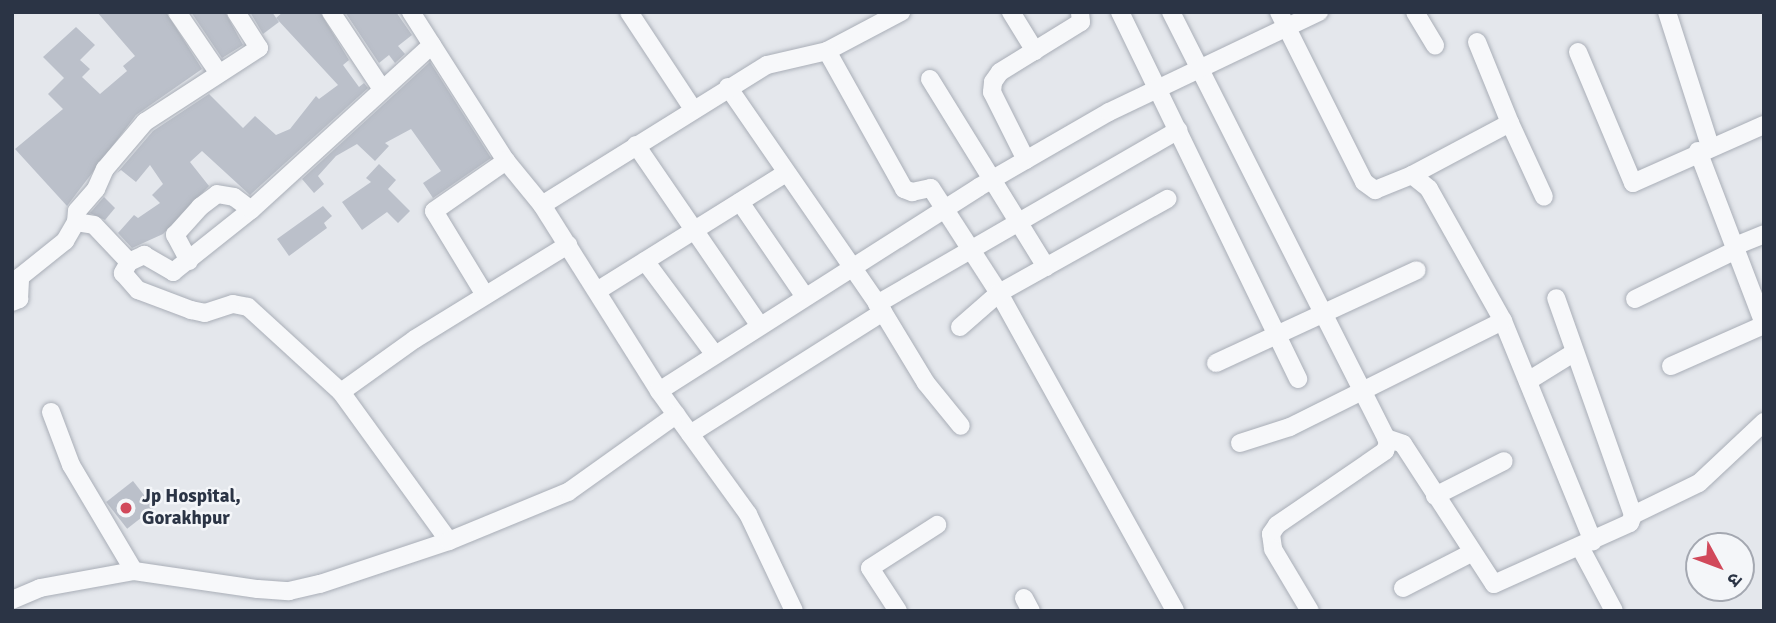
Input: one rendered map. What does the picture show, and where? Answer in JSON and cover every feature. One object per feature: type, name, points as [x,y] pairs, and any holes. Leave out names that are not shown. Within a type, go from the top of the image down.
[{"type":"street","points":[[177,12],[218,72]]},
{"type":"street","points":[[12,302],[19,299],[20,277],[65,241],[76,222],[77,211],[123,145],[145,122],[218,72],[259,48],[236,12]]},
{"type":"street","points":[[331,12],[382,89]]},
{"type":"street","points":[[411,12],[506,161],[542,205],[659,391],[748,514],[794,611]]},
{"type":"street","points":[[629,12],[693,109]]},
{"type":"street","points":[[542,205],[766,65],[827,51],[901,12]]},
{"type":"street","points":[[1011,12],[1035,51]]},
{"type":"street","points":[[1026,160],[992,92],[1000,72],[1081,22],[1080,12]]},
{"type":"street","points":[[1120,12],[1298,379]]},
{"type":"street","points":[[1171,12],[1202,68],[1386,438],[1385,451],[1277,525],[1271,534],[1273,549],[1310,611]]},
{"type":"street","points":[[659,391],[989,181],[1202,68],[1283,20],[1319,12]]},
{"type":"street","points":[[1415,12],[1435,45]]},
{"type":"street","points":[[1667,12],[1704,148],[1735,248],[1764,325],[1671,366]]},
{"type":"street","points":[[1283,20],[1364,182],[1376,190],[1412,175],[1510,123]]},
{"type":"street","points":[[1477,42],[1544,197]]},
{"type":"street","points":[[432,46],[251,210],[189,261],[173,272],[144,255],[129,262],[123,273],[138,290],[191,310],[205,313],[233,304],[248,307],[341,392],[449,541]]},
{"type":"street","points":[[827,51],[904,189],[912,192],[928,186],[999,293],[1175,611]]},
{"type":"street","points":[[1578,52],[1633,183],[1704,148],[1764,125]]},
{"type":"street","points":[[930,79],[989,181],[1046,267]]},
{"type":"street","points":[[728,87],[880,308],[926,383],[961,426]]},
{"type":"street","points":[[690,434],[969,247],[1017,223],[1178,130]]},
{"type":"street","points":[[636,145],[760,326]]},
{"type":"street","points":[[485,295],[434,211],[506,161]]},
{"type":"street","points":[[597,291],[786,173]]},
{"type":"street","points":[[1412,175],[1429,189],[1503,321],[1614,611]]},
{"type":"street","points":[[189,261],[175,235],[200,207],[217,194],[234,197],[251,210]]},
{"type":"street","points":[[960,327],[999,293],[1167,199]]},
{"type":"street","points":[[740,202],[805,297]]},
{"type":"street","points":[[76,222],[94,225],[129,262]]},
{"type":"street","points":[[1635,299],[1764,234]]},
{"type":"street","points":[[341,392],[485,295],[568,245]]},
{"type":"street","points":[[645,261],[715,355]]},
{"type":"street","points":[[1216,363],[1322,311],[1417,270]]},
{"type":"street","points":[[1386,438],[1403,444],[1489,581],[1500,585],[1630,523],[1633,514],[1556,298]]},
{"type":"street","points":[[1240,443],[1290,427],[1503,321]]},
{"type":"street","points":[[1528,381],[1575,352]]},
{"type":"street","points":[[51,412],[71,465],[134,571]]},
{"type":"street","points":[[12,600],[40,589],[134,571],[289,591],[449,541],[568,492],[676,415]]},
{"type":"street","points":[[1633,514],[1699,483],[1764,422]]},
{"type":"street","points":[[1436,496],[1504,461]]},
{"type":"street","points":[[898,611],[870,568],[937,525]]},
{"type":"street","points":[[1403,588],[1471,553]]},
{"type":"building","points":[[97,12],[166,12],[202,69],[136,115],[67,206],[15,149],[63,109],[48,94],[64,78],[43,57],[76,27],[95,45],[80,60],[90,69],[82,77],[100,94],[127,71],[123,66],[135,56]]},
{"type":"building","points":[[191,12],[225,12],[243,45],[222,58]]},
{"type":"building","points":[[250,12],[272,12],[279,22],[263,34]]},
{"type":"building","points":[[283,12],[320,12],[349,60],[343,65],[359,87],[364,83],[368,88],[250,195],[202,151],[190,162],[209,186],[163,234],[132,248],[118,233],[134,215],[138,218],[160,203],[152,195],[163,184],[150,165],[136,182],[121,170],[117,173],[153,131],[209,94],[243,128],[255,116],[276,135],[290,129],[316,96],[319,99],[338,85],[276,18]]},
{"type":"building","points":[[345,12],[396,12],[412,35],[398,46],[405,54],[395,63],[389,55],[379,63]]},
{"type":"building","points":[[430,62],[491,158],[433,198],[423,183],[441,171],[411,129],[385,143],[389,146],[375,161],[357,144],[336,156],[318,176],[324,184],[314,193],[302,179]]},
{"type":"building","points":[[379,164],[396,180],[388,189],[410,211],[398,223],[387,212],[362,230],[342,202],[371,182],[366,178]]},
{"type":"building","points":[[104,197],[115,208],[105,220],[90,213]]},
{"type":"building","points":[[323,206],[332,216],[324,223],[327,228],[289,256],[277,239]]},
{"type":"building","points":[[133,481],[154,508],[127,529],[106,502]]},
{"type":"place","name":"Jp Hospital, Gorakhpur","points":[[126,508]]}]
